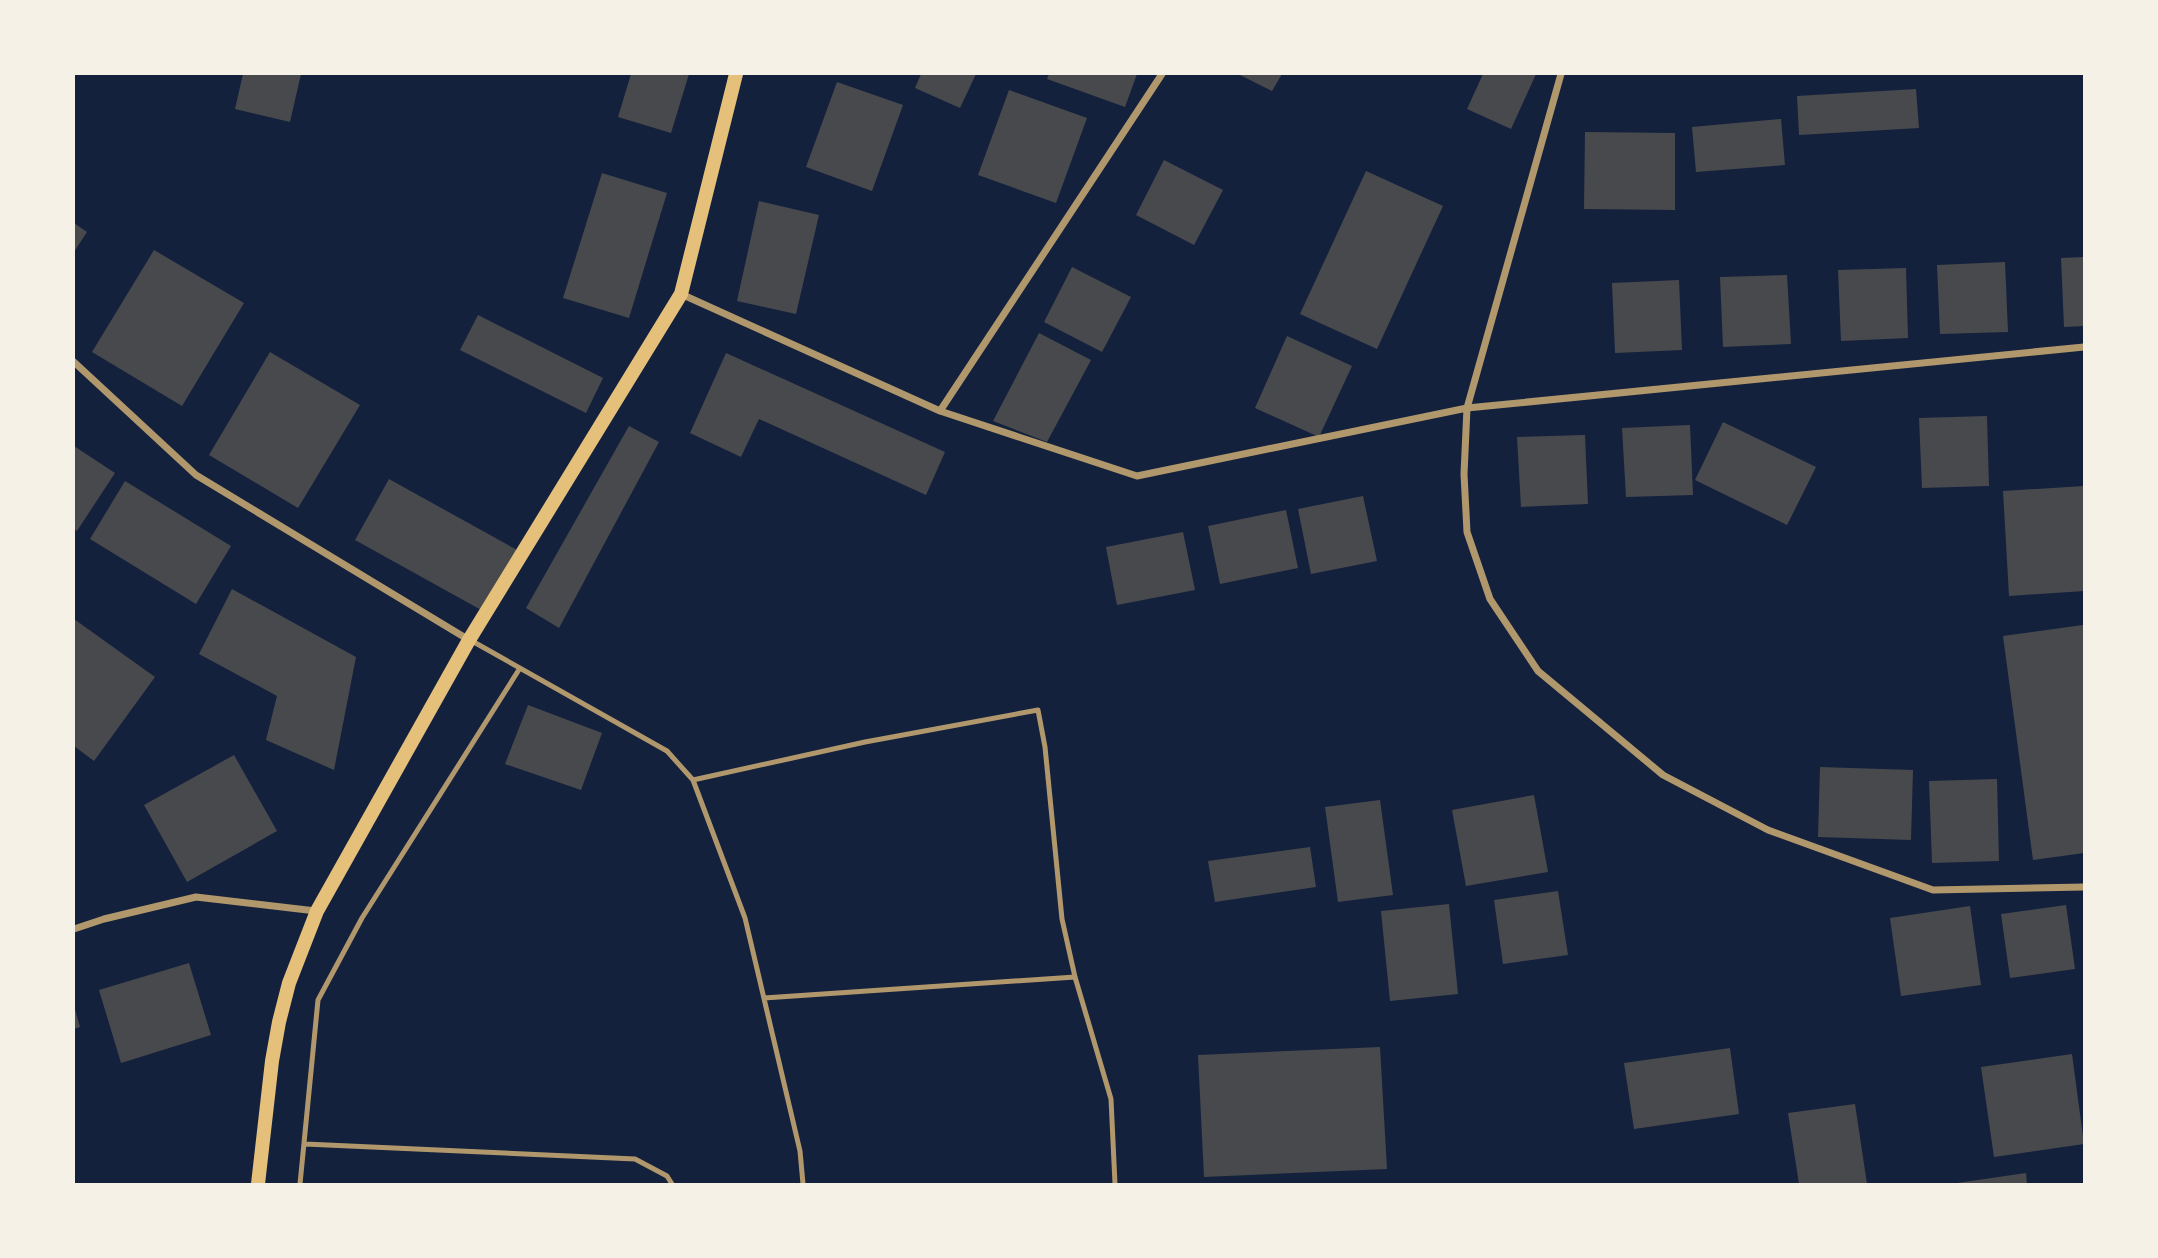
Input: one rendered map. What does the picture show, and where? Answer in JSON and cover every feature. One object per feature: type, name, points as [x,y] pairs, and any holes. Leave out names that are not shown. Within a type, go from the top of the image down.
[{"type":"main road","points":[[258,1185],[279,1022],[289,983],[317,911],[469,640],[681,295],[736,74]]},
{"type":"street","points":[[940,411],[1162,74]]},
{"type":"street","points":[[1561,74],[1467,408],[1464,474],[1468,532],[1490,600],[1538,671],[1663,775],[1768,830],[1933,890],[2084,887]]},
{"type":"street","points":[[681,295],[940,411],[1137,476],[1467,408],[2084,347]]},
{"type":"street","points":[[74,362],[196,475],[469,640]]},
{"type":"street","points":[[74,929],[196,897],[317,911]]},
{"type":"lane","points":[[469,640],[667,751],[693,780],[745,918],[800,1151],[803,1185]]},
{"type":"lane","points":[[300,1185],[318,1000],[362,918],[520,668]]},
{"type":"lane","points":[[693,780],[866,742],[1038,710],[1045,747],[1062,919],[1075,977],[1111,1099],[1115,1185]]},
{"type":"lane","points":[[764,998],[1075,977]]},
{"type":"lane","points":[[305,1144],[635,1159],[667,1176],[672,1185]]},
{"type":"building","points":[[243,74],[301,74],[290,122],[235,109]]},
{"type":"building","points":[[631,74],[689,74],[671,133],[618,117]]},
{"type":"building","points":[[921,74],[976,74],[960,108],[915,88]]},
{"type":"building","points":[[1049,74],[1137,74],[1125,107],[1047,79]]},
{"type":"building","points":[[1238,74],[1282,74],[1272,91]]},
{"type":"building","points":[[1483,74],[1536,74],[1511,129],[1467,109]]},
{"type":"building","points":[[837,82],[903,105],[872,191],[806,167]]},
{"type":"building","points":[[1916,89],[1919,128],[1799,135],[1797,96]]},
{"type":"building","points":[[1009,90],[1087,118],[1056,203],[978,175]]},
{"type":"building","points":[[1781,119],[1785,165],[1696,172],[1692,127]]},
{"type":"building","points":[[1585,132],[1675,133],[1675,210],[1584,209]]},
{"type":"building","points":[[1164,160],[1223,190],[1194,245],[1136,215]]},
{"type":"building","points":[[1366,171],[1443,206],[1377,349],[1300,314]]},
{"type":"building","points":[[602,173],[667,193],[629,318],[563,298]]},
{"type":"building","points":[[759,201],[819,215],[796,314],[737,301]]},
{"type":"building","points":[[74,223],[87,232],[74,252]]},
{"type":"building","points":[[154,250],[244,303],[182,406],[92,352]]},
{"type":"building","points":[[2084,257],[2084,326],[2064,327],[2061,258]]},
{"type":"building","points":[[2005,262],[2008,332],[1940,334],[1937,265]]},
{"type":"building","points":[[1072,267],[1131,297],[1102,352],[1044,322]]},
{"type":"building","points":[[1906,268],[1908,338],[1841,341],[1838,270]]},
{"type":"building","points":[[1787,275],[1791,344],[1723,347],[1720,277]]},
{"type":"building","points":[[1679,280],[1682,350],[1615,353],[1612,283]]},
{"type":"building","points":[[478,315],[603,378],[586,413],[460,350]]},
{"type":"building","points":[[1039,333],[1091,360],[1047,442],[993,421]]},
{"type":"building","points":[[1287,336],[1352,366],[1319,437],[1255,408]]},
{"type":"building","points":[[270,352],[360,405],[298,508],[209,455]]},
{"type":"building","points":[[726,353],[945,452],[926,495],[759,419],[741,457],[690,433]]},
{"type":"building","points":[[1987,416],[1989,486],[1922,488],[1919,418]]},
{"type":"building","points":[[1723,422],[1816,467],[1787,525],[1695,480]]},
{"type":"building","points":[[1690,425],[1693,495],[1626,497],[1622,428]]},
{"type":"building","points":[[629,426],[659,442],[559,628],[526,608]]},
{"type":"building","points":[[1585,435],[1588,504],[1521,507],[1517,437]]},
{"type":"building","points":[[74,446],[115,473],[77,531],[74,529]]},
{"type":"building","points":[[389,479],[517,550],[483,611],[355,540]]},
{"type":"building","points":[[125,481],[231,546],[196,604],[90,539]]},
{"type":"building","points":[[2084,486],[2084,591],[2009,596],[2003,491]]},
{"type":"building","points":[[1363,496],[1377,561],[1311,574],[1298,509]]},
{"type":"building","points":[[1286,510],[1298,568],[1220,584],[1208,526]]},
{"type":"building","points":[[1183,532],[1195,590],[1117,605],[1106,547]]},
{"type":"building","points":[[232,589],[356,657],[334,770],[266,740],[277,696],[199,654]]},
{"type":"building","points":[[74,619],[155,677],[94,761],[74,746]]},
{"type":"building","points":[[2083,625],[2084,853],[2033,860],[2003,636]]},
{"type":"building","points":[[528,705],[602,733],[581,790],[505,764]]},
{"type":"building","points":[[234,755],[277,831],[187,882],[144,805]]},
{"type":"building","points":[[1820,767],[1913,770],[1911,840],[1818,837]]},
{"type":"building","points":[[1997,779],[1999,861],[1932,863],[1929,781]]},
{"type":"building","points":[[1534,795],[1548,872],[1466,886],[1452,810]]},
{"type":"building","points":[[1380,800],[1393,895],[1338,902],[1325,807]]},
{"type":"building","points":[[1310,847],[1316,887],[1215,902],[1208,861]]},
{"type":"building","points":[[1558,891],[1568,955],[1503,964],[1494,900]]},
{"type":"building","points":[[1449,904],[1458,994],[1390,1001],[1381,911]]},
{"type":"building","points":[[2066,905],[2075,969],[2010,978],[2001,914]]},
{"type":"building","points":[[1970,906],[1981,985],[1901,996],[1890,918]]},
{"type":"building","points":[[189,963],[211,1035],[121,1063],[99,990]]},
{"type":"building","points":[[74,1006],[80,1027],[74,1029]]},
{"type":"building","points":[[1380,1047],[1387,1169],[1204,1177],[1198,1055]]},
{"type":"building","points":[[1730,1048],[1739,1114],[1634,1129],[1624,1063]]},
{"type":"building","points":[[2072,1054],[2084,1144],[1994,1157],[1981,1067]]},
{"type":"building","points":[[1855,1104],[1867,1184],[1799,1184],[1788,1113]]},
{"type":"building","points":[[2026,1173],[2027,1184],[1957,1184],[1957,1183]]}]
